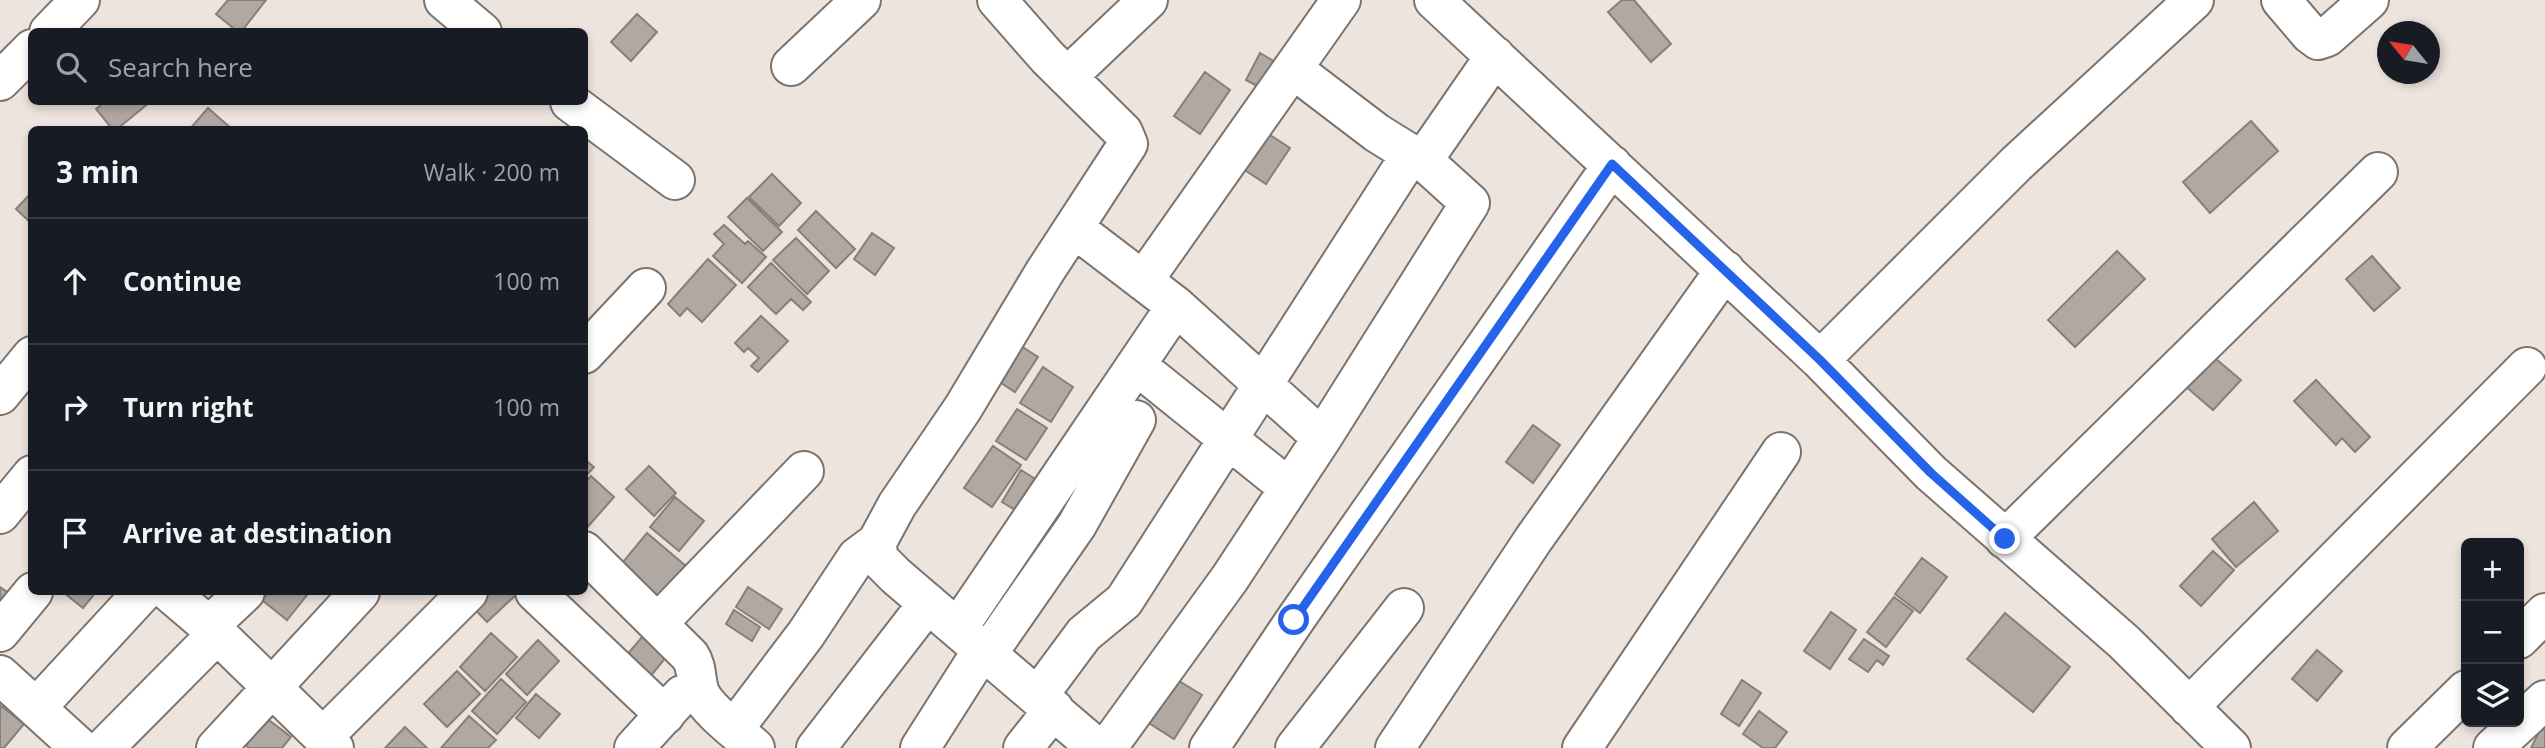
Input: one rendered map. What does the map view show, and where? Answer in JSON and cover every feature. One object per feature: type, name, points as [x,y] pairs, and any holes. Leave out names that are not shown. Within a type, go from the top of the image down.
[{"type":"street","points":[[53,28],[80,0]]},
{"type":"street","points":[[444,0],[477,28]]},
{"type":"street","points":[[791,66],[862,0]]},
{"type":"street","points":[[998,0],[1067,77],[1124,132],[1128,144],[1044,273],[962,408],[897,505],[877,542],[876,550],[883,564],[1097,748]]},
{"type":"street","points":[[1067,77],[1148,0]]},
{"type":"street","points":[[1143,281],[1341,0]]},
{"type":"street","points":[[1820,360],[2016,164],[2194,0]]},
{"type":"street","points":[[2281,0],[2318,40],[2327,37],[2369,0]]},
{"type":"street","points":[[1444,3],[1495,56],[1820,360],[1931,473],[2124,642],[2231,748]]},
{"type":"street","points":[[0,81],[28,53]]},
{"type":"street","points":[[1023,748],[1084,634],[1124,601],[1264,384],[1419,159],[1426,158],[1495,56]]},
{"type":"street","points":[[1107,748],[1223,588],[1322,438],[1470,203],[1419,159],[1377,132],[1293,69]]},
{"type":"street","points":[[574,105],[675,180]]},
{"type":"street","points":[[1209,748],[1294,620],[1612,164]]},
{"type":"street","points":[[2005,539],[2378,172]]},
{"type":"street","points":[[1074,228],[1176,306],[1322,438]]},
{"type":"street","points":[[1395,748],[1533,540],[1725,270]]},
{"type":"street","points":[[588,351],[646,288]]},
{"type":"street","points":[[920,748],[976,644],[1136,365],[1176,306]]},
{"type":"street","points":[[1136,365],[1289,488]]},
{"type":"street","points":[[2189,707],[2527,367]]},
{"type":"street","points":[[976,644],[1072,533],[1136,420]]},
{"type":"street","points":[[1582,748],[1782,452]]},
{"type":"street","points":[[658,624],[804,471]]},
{"type":"street","points":[[0,514],[28,481]]},
{"type":"street","points":[[588,555],[690,656],[695,664],[700,694],[705,702],[745,738],[806,634],[857,558],[877,542]]},
{"type":"street","points":[[0,632],[31,595]]},
{"type":"street","points":[[36,708],[141,595]]},
{"type":"street","points":[[172,595],[213,630],[329,742],[465,595]]},
{"type":"street","points":[[104,748],[242,595]]},
{"type":"street","points":[[216,748],[357,595]]},
{"type":"street","points":[[538,595],[665,715]]},
{"type":"street","points":[[816,748],[928,603]]},
{"type":"street","points":[[1295,748],[1404,608]]},
{"type":"street","points":[[2524,634],[2545,614]]},
{"type":"street","points":[[0,675],[80,748]]},
{"type":"street","points":[[634,748],[697,676]]},
{"type":"street","points":[[2407,748],[2461,695]]},
{"type":"street","points":[[2493,748],[2545,700]]},
{"type":"building","points":[[228,0],[266,0],[244,28],[233,28],[216,14]]},
{"type":"building","points":[[1622,0],[1634,0],[1671,44],[1651,62],[1608,12]]},
{"type":"building","points":[[637,14],[657,32],[631,61],[611,42]]},
{"type":"building","points":[[1260,53],[1282,66],[1268,92],[1246,80]]},
{"type":"building","points":[[1205,72],[1230,90],[1200,134],[1174,116]]},
{"type":"building","points":[[101,105],[146,105],[121,126],[110,126],[96,109]]},
{"type":"building","points":[[208,108],[228,126],[192,126]]},
{"type":"building","points":[[2251,121],[2278,151],[2210,213],[2183,182]]},
{"type":"building","points":[[1261,129],[1290,148],[1266,184],[1237,165]]},
{"type":"building","points":[[772,174],[801,203],[779,226],[749,197]]},
{"type":"building","points":[[28,196],[28,220],[16,209]]},
{"type":"building","points":[[747,198],[782,232],[763,251],[728,217]]},
{"type":"building","points":[[816,211],[855,249],[836,268],[798,230]]},
{"type":"building","points":[[724,225],[745,244],[748,241],[766,257],[742,283],[713,256],[724,244],[714,234]]},
{"type":"building","points":[[872,233],[894,248],[875,275],[854,259]]},
{"type":"building","points":[[796,238],[829,271],[807,294],[773,260]]},
{"type":"building","points":[[2117,251],[2145,279],[2075,347],[2048,320]]},
{"type":"building","points":[[2372,256],[2400,288],[2374,311],[2346,279]]},
{"type":"building","points":[[708,259],[736,285],[702,322],[687,308],[680,316],[668,304]]},
{"type":"building","points":[[771,263],[811,302],[803,310],[791,299],[776,314],[748,287]]},
{"type":"building","points":[[761,316],[788,341],[758,372],[751,366],[759,358],[748,348],[744,352],[735,343]]},
{"type":"building","points":[[1018,344],[1038,357],[1015,392],[995,379]]},
{"type":"building","points":[[2203,348],[2241,380],[2213,410],[2177,379]]},
{"type":"building","points":[[1043,367],[1073,387],[1051,422],[1020,403]]},
{"type":"building","points":[[2316,380],[2370,437],[2355,452],[2342,438],[2336,445],[2294,401]]},
{"type":"building","points":[[1017,409],[1047,428],[1026,460],[996,441]]},
{"type":"building","points":[[1533,425],[1560,445],[1533,483],[1506,462]]},
{"type":"building","points":[[993,446],[1021,465],[992,507],[964,488]]},
{"type":"building","points":[[588,462],[594,467],[588,474]]},
{"type":"building","points":[[649,466],[676,493],[654,516],[626,489]]},
{"type":"building","points":[[1021,470],[1045,485],[1025,516],[1002,502]]},
{"type":"building","points":[[591,476],[614,497],[588,526],[588,479]]},
{"type":"building","points":[[675,497],[704,521],[679,551],[650,527]]},
{"type":"building","points":[[2254,502],[2278,531],[2236,567],[2212,539]]},
{"type":"building","points":[[647,533],[687,567],[659,602],[618,568]]},
{"type":"building","points":[[2213,551],[2234,570],[2201,606],[2180,586]]},
{"type":"building","points":[[1922,558],[1947,577],[1920,613],[1895,594]]},
{"type":"building","points":[[0,587],[19,600],[0,625]]},
{"type":"building","points":[[748,587],[782,609],[769,629],[736,607]]},
{"type":"building","points":[[67,595],[94,595],[83,608]]},
{"type":"building","points":[[266,595],[307,595],[287,620],[262,600]]},
{"type":"building","points":[[474,595],[516,595],[487,622],[467,601]]},
{"type":"building","points":[[1894,597],[1913,611],[1886,647],[1867,632]]},
{"type":"building","points":[[734,610],[760,627],[752,641],[726,624]]},
{"type":"building","points":[[1831,612],[1856,630],[1830,669],[1804,651]]},
{"type":"building","points":[[2005,613],[2070,667],[2033,712],[1967,659]]},
{"type":"building","points":[[648,630],[672,650],[640,689],[615,669]]},
{"type":"building","points":[[491,633],[517,657],[485,691],[460,667]]},
{"type":"building","points":[[1864,639],[1889,656],[1883,665],[1877,660],[1868,672],[1849,659]]},
{"type":"building","points":[[538,640],[559,661],[527,695],[506,674]]},
{"type":"building","points":[[2317,650],[2342,671],[2317,701],[2292,679]]},
{"type":"building","points":[[457,671],[480,694],[447,727],[424,704]]},
{"type":"building","points":[[1171,676],[1202,695],[1174,739],[1144,720]]},
{"type":"building","points":[[501,679],[526,702],[497,734],[472,711]]},
{"type":"building","points":[[1742,680],[1761,693],[1739,726],[1721,714]]},
{"type":"building","points":[[536,694],[560,714],[539,738],[516,718]]},
{"type":"building","points":[[0,705],[24,724],[4,748],[0,748]]},
{"type":"building","points":[[1759,711],[1787,732],[1775,748],[1763,748],[1743,734]]},
{"type":"building","points":[[261,714],[291,737],[282,748],[249,748],[240,740]]},
{"type":"building","points":[[469,716],[496,740],[488,748],[441,748]]},
{"type":"building","points":[[405,727],[427,748],[385,748]]},
{"type":"building","points":[[2541,728],[2545,730],[2545,748],[2531,748]]},
{"type":"route","points":[[1294,620],[1612,164],[1820,360],[1931,473],[2005,539]]}]
